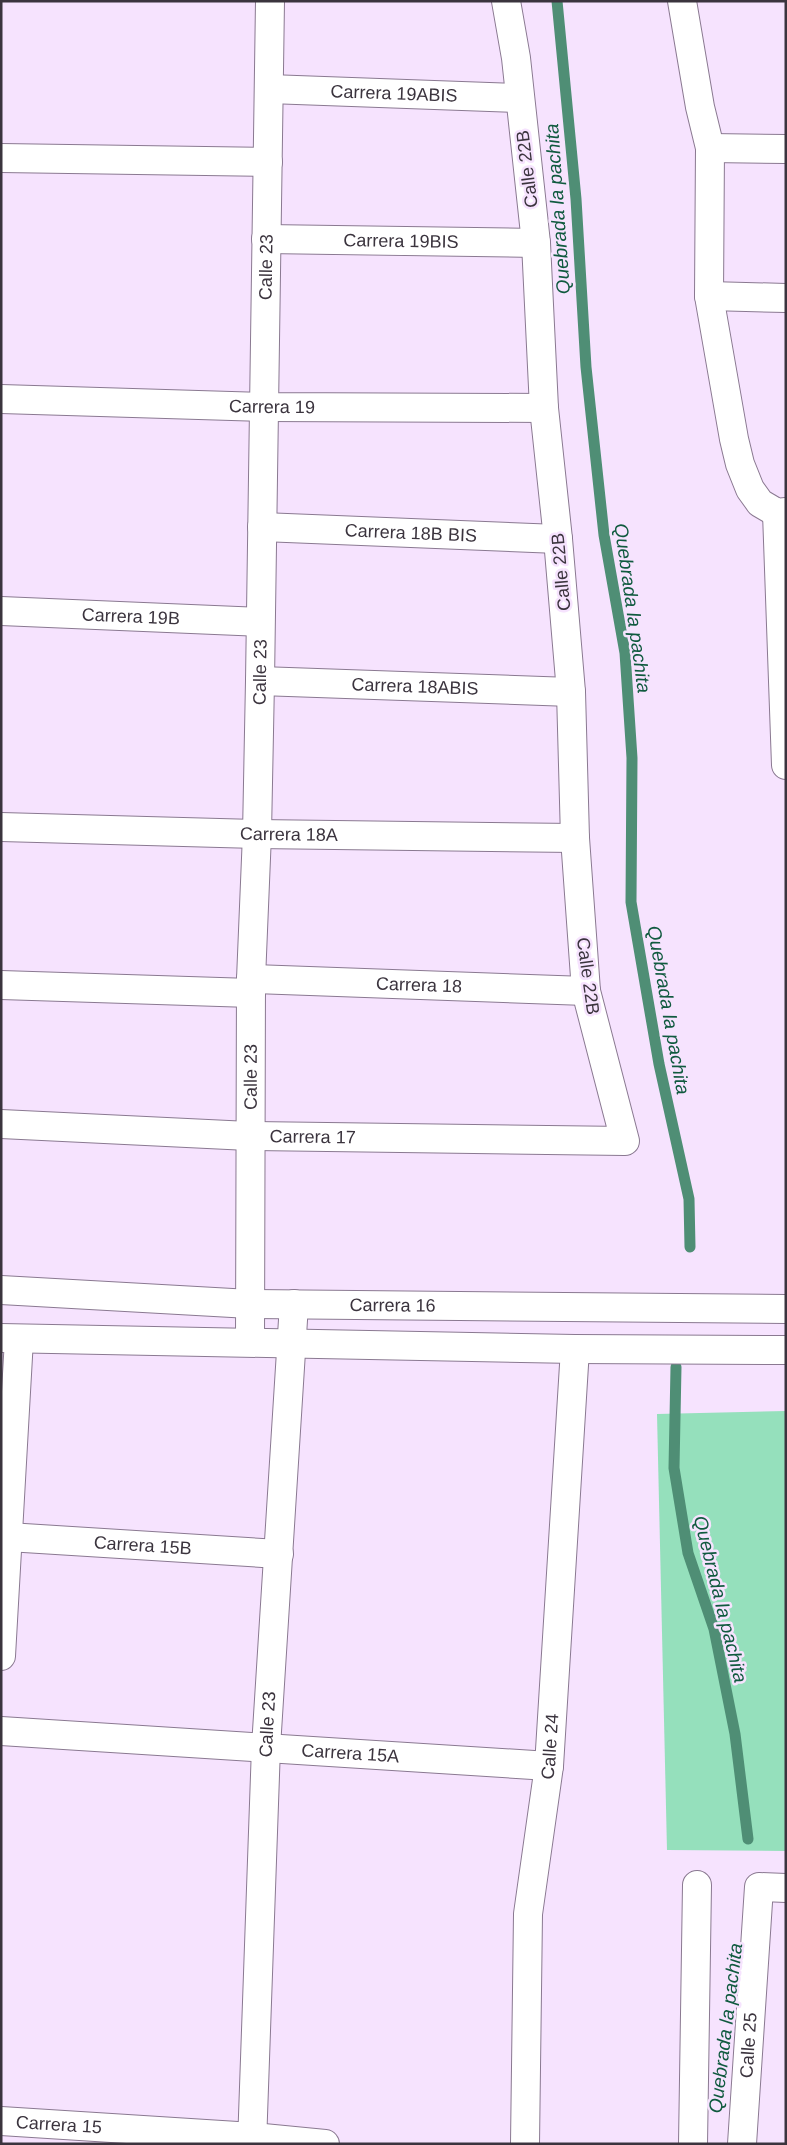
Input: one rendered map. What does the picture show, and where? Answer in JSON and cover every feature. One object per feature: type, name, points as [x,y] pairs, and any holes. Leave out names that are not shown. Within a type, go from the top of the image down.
[{"type":"street","name":"Calle 23","points":[[250,1342],[249,1136],[251,986],[257,834],[260,680],[270,1]]},
{"type":"street","name":"Calle 22B","points":[[506,1],[516,58],[536,243],[544,408],[558,539],[571,692],[575,838],[586,991],[625,1141]]},
{"type":"street","points":[[682,1],[700,107],[710,148],[709,296],[740,464],[750,489],[760,503],[781,512],[786,765]]},
{"type":"street","name":"Carrera 19ABIS","points":[[269,89],[519,98]]},
{"type":"street","points":[[710,148],[786,150]]},
{"type":"street","points":[[1,158],[268,162]]},
{"type":"street","name":"Carrera 19BIS","points":[[266,239],[536,243]]},
{"type":"street","points":[[709,296],[786,298]]},
{"type":"street","name":"Carrera 19","points":[[1,398],[264,407],[544,408]]},
{"type":"street","name":"Carrera 18B BIS","points":[[262,527],[558,539]]},
{"type":"street","name":"Carrera 19B","points":[[1,611],[260,622]]},
{"type":"street","name":"Carrera 18ABIS","points":[[260,680],[571,692]]},
{"type":"street","name":"Carrera 18A","points":[[1,828],[257,834],[575,838]]},
{"type":"street","name":"Carrera 18","points":[[1,985],[251,986],[586,991]]},
{"type":"street","name":"Carrera 17","points":[[1,1124],[249,1136],[625,1141]]},
{"type":"street","name":"Carrera 16","points":[[1,1290],[250,1304],[786,1309]]},
{"type":"street","name":"Calle 23","points":[[252,2140],[266,1747],[294,1304]]},
{"type":"street","points":[[1,1656],[8,1537],[10,1339],[575,1349],[786,1350]]},
{"type":"street","name":"Calle 24","points":[[525,2144],[528,1914],[549,1766],[575,1349]]},
{"type":"street","name":"Carrera 15B","points":[[8,1537],[278,1554]]},
{"type":"street","name":"Carrera 15A","points":[[1,1731],[549,1766]]},
{"type":"street","points":[[693,2144],[697,1885]]},
{"type":"street","name":"Calle 25","points":[[742,2144],[772,1888]]},
{"type":"street","name":"Carrera 15","points":[[1,2121],[325,2144]]},
{"type":"green space","points":[[786,1411],[786,1851],[667,1850],[657,1414]]},
{"type":"waterway","name":"Quebrada la pachita","points":[[557,1],[576,199],[586,367],[604,535],[625,653],[632,758],[631,902],[659,1064],[689,1199],[690,1247]]},
{"type":"waterway","name":"Quebrada la pachita","points":[[676,1367],[674,1468],[688,1553],[714,1629],[735,1734],[748,1839]]}]
